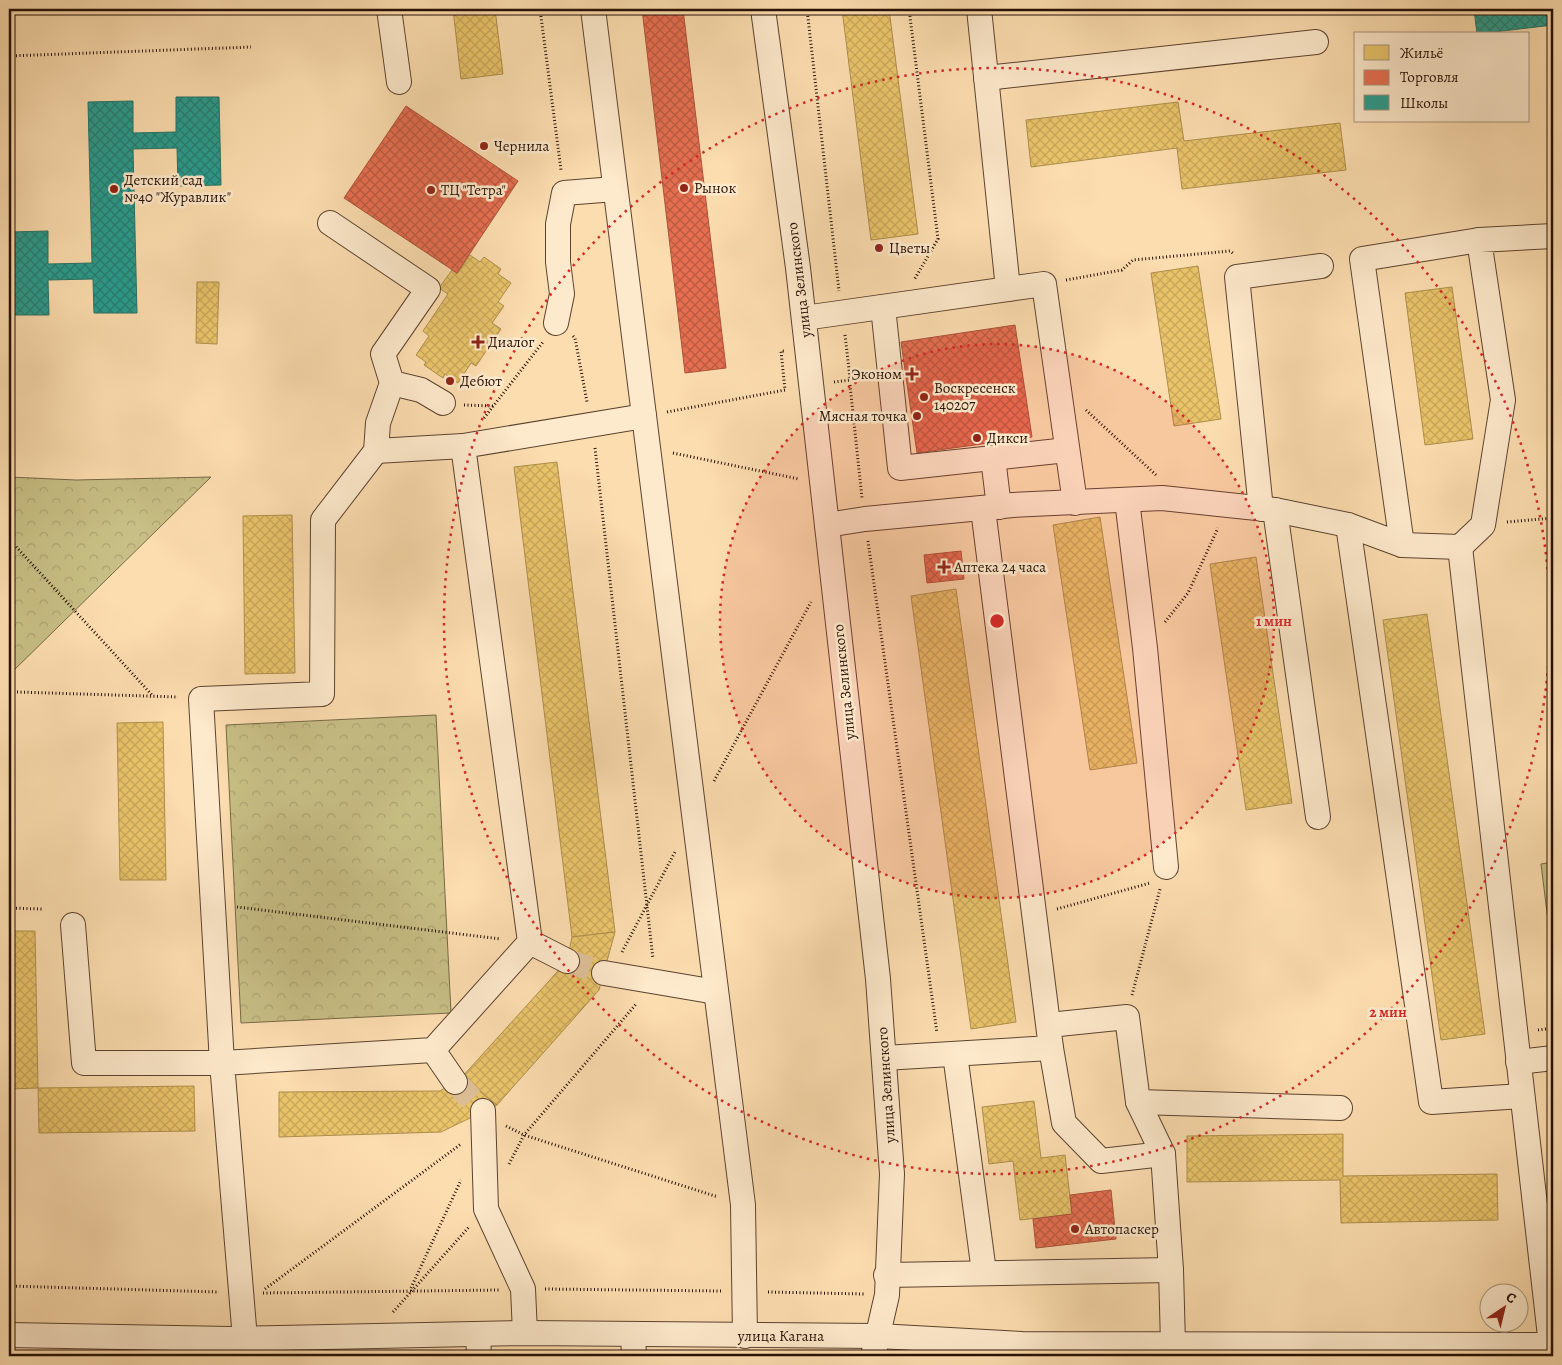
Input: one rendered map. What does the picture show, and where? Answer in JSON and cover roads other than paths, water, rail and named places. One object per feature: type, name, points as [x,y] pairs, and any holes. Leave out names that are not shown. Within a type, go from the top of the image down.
[{"type":"street","points":[[389,9],[399,82]]},
{"type":"street","points":[[592,9],[743,1205],[745,1336]]},
{"type":"street","name":"улица Зелинского","points":[[763,9],[804,318],[878,979],[892,1174],[887,1285],[876,1346]]},
{"type":"street","points":[[979,9],[1008,289]]},
{"type":"street","points":[[986,78],[1316,42]]},
{"type":"street","points":[[556,323],[562,294],[558,262],[558,224],[564,193],[615,189]]},
{"type":"street","points":[[245,1339],[251,1292],[222,1063],[201,699],[322,694],[323,520],[376,451],[378,423],[392,383],[383,354],[428,289],[330,223]]},
{"type":"street","points":[[1402,545],[1362,259],[1479,240],[1553,236]]},
{"type":"street","points":[[827,525],[865,519],[991,508],[1162,498],[1268,510],[1348,525],[1402,545],[1460,547],[1483,524],[1502,400],[1479,240]]},
{"type":"street","points":[[1318,817],[1268,510],[1237,277],[1321,266]]},
{"type":"street","points":[[804,318],[1044,284],[1075,503]]},
{"type":"street","points":[[891,306],[900,468],[1067,450]]},
{"type":"street","points":[[392,383],[422,390],[443,403]]},
{"type":"street","points":[[376,451],[462,446],[644,416]]},
{"type":"street","points":[[462,446],[530,942]]},
{"type":"street","points":[[993,458],[991,508],[1035,915],[1050,1036],[1064,1124],[1101,1161],[1163,1154]]},
{"type":"street","points":[[1127,500],[1145,648],[1161,876]]},
{"type":"street","points":[[1348,525],[1431,1102],[1522,1096]]},
{"type":"street","points":[[1460,547],[1552,1345]]},
{"type":"street","points":[[73,925],[84,1063],[222,1063],[432,1050],[530,942]]},
{"type":"street","points":[[530,942],[567,961]]},
{"type":"street","points":[[607,973],[656,980],[716,992]]},
{"type":"street","points":[[884,1058],[947,1055],[1050,1036],[1127,1017],[1138,1102],[1163,1154],[1171,1270],[1173,1344]]},
{"type":"street","points":[[432,1050],[455,1082]]},
{"type":"street","points":[[947,1055],[984,1272]]},
{"type":"street","points":[[1518,1062],[1553,1058]]},
{"type":"street","points":[[1138,1102],[1340,1108]]},
{"type":"street","points":[[483,1111],[486,1209],[523,1289],[525,1334]]},
{"type":"street","points":[[887,1285],[984,1272],[1171,1270]]},
{"type":"street","name":"улица Кагана","points":[[9,1335],[203,1348],[245,1339],[478,1345],[525,1334],[633,1346],[745,1336],[876,1346],[1022,1350],[1173,1344],[1344,1350],[1501,1350],[1552,1345]]},
{"type":"tunnel","points":[[567,961],[604,973]]},
{"type":"tunnel","points":[[455,1082],[483,1111]]},
{"type":"place","name":"Чернила","points":[[484,146]]},
{"type":"place","name":"Рынок","points":[[684,188]]},
{"type":"place","name":"Детский сад №40 \"Журавлик\"","points":[[114,189]]},
{"type":"place","name":"ТЦ \"Тетра\"","points":[[431,190]]},
{"type":"place","name":"Цветы","points":[[879,248]]},
{"type":"place","name":"Диалог","points":[[478,342]]},
{"type":"place","name":"Эконом","points":[[912,374]]},
{"type":"place","name":"Дебют","points":[[450,381]]},
{"type":"place","name":"Воскресенск 140207","points":[[924,397]]},
{"type":"place","name":"Мясная точка","points":[[917,416]]},
{"type":"place","name":"Дикси","points":[[977,438]]},
{"type":"place","name":"Аптека 24 часа","points":[[944,567]]},
{"type":"place","name":"Автопаскер","points":[[1075,1229]]}]
